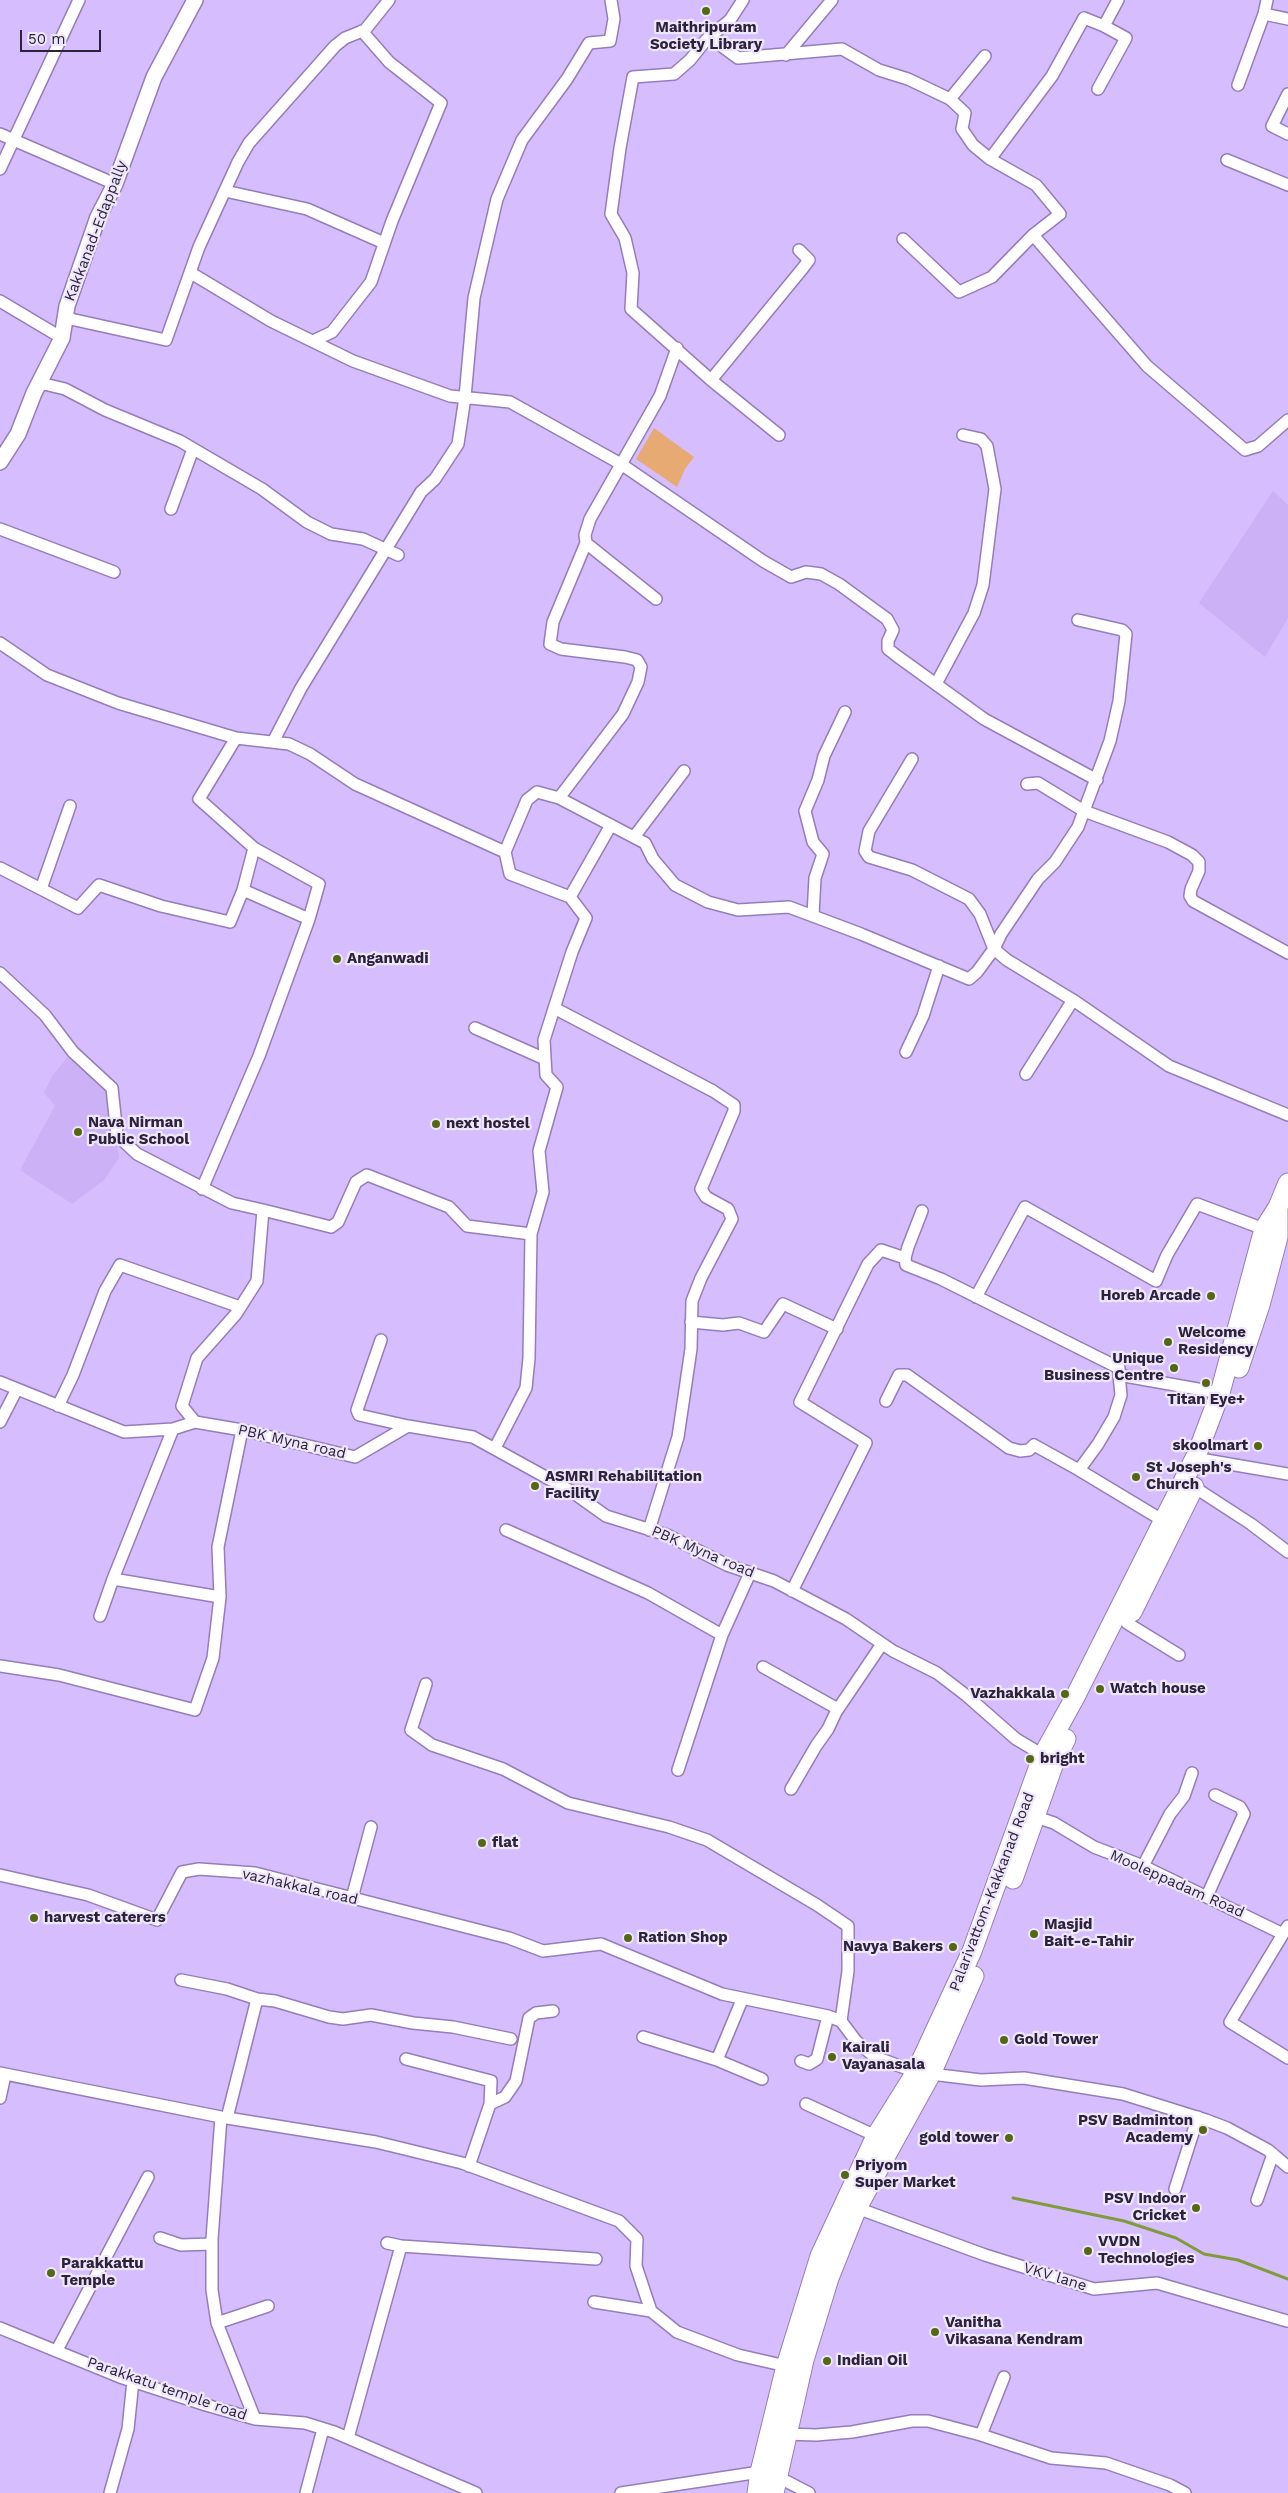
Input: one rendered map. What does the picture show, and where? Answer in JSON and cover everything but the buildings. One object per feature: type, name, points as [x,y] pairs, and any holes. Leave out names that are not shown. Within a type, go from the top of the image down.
[{"type":"main road","points":[[770,2481],[786,2434],[800,2346],[857,2208],[923,2073],[962,2006],[1036,1817],[1055,1760],[1127,1623],[1206,1460],[1231,1393],[1254,1297],[1264,1229],[1278,1207],[1288,1183]]},
{"type":"main road","points":[[1254,1297],[1278,1238],[1278,1207]]},
{"type":"main road","name":"Palarivattom-Kakkanad Road","points":[[757,2493],[770,2481],[786,2366],[800,2346],[820,2256],[876,2136],[923,2073],[972,1951],[1043,1755],[1100,1647],[1162,1520],[1197,1454],[1254,1297]]},
{"type":"street","points":[[0,169],[79,0]]},
{"type":"street","name":"Kakkanad-Edappally","points":[[0,462],[18,434],[34,392],[62,338],[67,306],[98,217],[115,184],[154,77],[195,0]]},
{"type":"street","points":[[66,318],[166,340],[200,247],[225,190],[246,149],[263,126],[335,46],[345,38],[362,31],[389,0]]},
{"type":"street","points":[[272,742],[301,688],[421,492],[435,479],[458,444],[465,397],[474,298],[497,199],[522,140],[567,79],[589,43],[610,41],[614,19],[611,0]]},
{"type":"street","points":[[743,0],[730,20],[706,40],[690,60],[674,74],[633,77],[620,148],[611,214],[625,238],[633,273],[631,309],[711,380],[778,435]]},
{"type":"street","points":[[786,55],[832,0]]},
{"type":"street","points":[[1104,26],[1118,0]]},
{"type":"street","points":[[1238,85],[1264,14],[1267,0]]},
{"type":"street","points":[[1264,14],[1288,20]]},
{"type":"street","points":[[990,159],[1052,76],[1084,18],[1126,38],[1098,89]]},
{"type":"street","points":[[313,341],[332,332],[371,282],[384,243],[441,103],[389,62],[362,31]]},
{"type":"street","points":[[706,40],[719,44],[738,58],[842,49],[879,70],[908,79],[950,99],[966,115],[962,129],[973,145],[990,159],[1036,185],[1060,214],[1033,235],[992,277],[959,292],[903,239]]},
{"type":"street","points":[[950,99],[985,56]]},
{"type":"street","points":[[1288,94],[1272,126],[1288,134]]},
{"type":"street","points":[[0,134],[115,184]]},
{"type":"street","points":[[1227,160],[1288,185]]},
{"type":"street","points":[[225,190],[307,209],[384,243]]},
{"type":"street","points":[[1033,235],[1146,366],[1245,450],[1258,446],[1288,420]]},
{"type":"street","points":[[711,380],[809,260],[799,250]]},
{"type":"street","points":[[191,273],[271,321],[362,364],[450,396],[510,402],[621,464],[763,561],[791,577],[806,572],[821,574],[839,584],[887,619],[893,630],[888,641],[888,649],[991,723],[1097,780]]},
{"type":"street","points":[[0,301],[62,338]]},
{"type":"street","points":[[559,798],[623,714],[638,682],[641,667],[637,660],[561,649],[550,644],[553,622],[586,543],[585,535],[590,519],[660,396],[677,348]]},
{"type":"street","points":[[40,382],[65,389],[105,410],[171,437],[194,449],[262,489],[306,522],[331,534],[363,539],[398,555]]},
{"type":"street","points":[[936,684],[974,613],[983,585],[995,489],[987,446],[981,439],[963,435]]},
{"type":"street","points":[[171,509],[194,449]]},
{"type":"street","points":[[0,530],[114,572]]},
{"type":"street","points":[[586,543],[656,599]]},
{"type":"street","points":[[495,1448],[526,1388],[529,1358],[530,1234],[543,1192],[539,1150],[557,1087],[546,1075],[544,1040],[572,952],[586,918],[570,897],[510,874],[505,852],[527,800],[537,792],[559,798],[634,837],[645,844],[654,859],[675,885],[708,902],[738,910],[789,906],[969,980],[978,972],[994,949],[1038,879],[1055,862],[1078,828],[1110,742],[1119,701],[1126,634],[1122,630],[1078,620]]},
{"type":"street","points":[[0,644],[47,676],[118,703],[236,738],[289,744],[303,750],[355,784],[505,852]]},
{"type":"street","points":[[812,915],[815,878],[823,854],[813,842],[805,811],[818,780],[824,756],[845,712]]},
{"type":"street","points":[[202,1189],[259,1056],[309,919],[319,884],[254,848],[199,799],[236,738]]},
{"type":"street","points":[[912,759],[870,831],[865,851],[869,857],[912,870],[969,900],[980,914],[994,949],[1007,960],[1073,1000],[1169,1066],[1288,1115]]},
{"type":"street","points":[[634,837],[684,771]]},
{"type":"street","points":[[1026,784],[1038,783],[1084,811],[1168,842],[1192,855],[1199,862],[1200,871],[1191,889],[1190,896],[1193,901],[1288,953]]},
{"type":"street","points":[[41,889],[70,806]]},
{"type":"street","points":[[570,897],[611,825]]},
{"type":"street","points":[[0,868],[78,908],[99,885],[161,906],[230,922],[243,890],[254,848]]},
{"type":"street","points":[[243,890],[309,919]]},
{"type":"street","points":[[906,1052],[923,1016],[938,966]]},
{"type":"street","points":[[0,973],[45,1015],[73,1052],[112,1088],[117,1135],[137,1154],[202,1189],[232,1203],[330,1227],[338,1222],[356,1182],[367,1175],[449,1207],[467,1226],[530,1234]]},
{"type":"street","points":[[1026,1074],[1073,1000]]},
{"type":"street","points":[[554,1008],[713,1091],[734,1105],[734,1111],[701,1189],[706,1197],[728,1209],[732,1219],[701,1278],[692,1300],[691,1349],[678,1437],[649,1530]]},
{"type":"street","points":[[475,1028],[545,1059]]},
{"type":"street","points":[[976,1297],[1024,1207],[1156,1281],[1167,1255],[1197,1204],[1264,1229]]},
{"type":"street","points":[[195,1422],[182,1406],[197,1358],[240,1307],[258,1281],[263,1210]]},
{"type":"street","points":[[922,1211],[905,1258],[906,1265],[976,1297],[1119,1368],[1121,1395],[1114,1417],[1098,1444],[1079,1470]]},
{"type":"street","points":[[792,1591],[866,1443],[800,1402],[838,1329],[868,1264],[881,1250],[905,1258]]},
{"type":"street","points":[[58,1406],[73,1375],[106,1291],[120,1265],[240,1307]]},
{"type":"street","points":[[691,1322],[723,1325],[739,1323],[764,1332],[783,1304],[838,1329]]},
{"type":"street","points":[[381,1340],[356,1410],[359,1415],[408,1426]]},
{"type":"street","points":[[886,1401],[899,1374],[907,1375],[1009,1448],[1020,1451],[1029,1450],[1034,1445],[1162,1520]]},
{"type":"street","points":[[1119,1375],[1220,1393]]},
{"type":"street","name":"PBK Myna road","points":[[0,1382],[124,1432],[173,1429],[195,1422],[242,1430],[355,1457],[408,1426],[473,1437],[572,1491],[606,1516],[667,1535],[727,1565],[792,1591],[846,1619],[882,1644],[937,1673],[967,1696],[1016,1739],[1043,1755]]},
{"type":"street","points":[[0,1422],[17,1390]]},
{"type":"street","points":[[100,1616],[173,1429]]},
{"type":"street","points":[[0,1666],[60,1675],[195,1710],[213,1658],[220,1597],[218,1547],[242,1430]]},
{"type":"street","points":[[1206,1460],[1288,1474]]},
{"type":"street","points":[[1194,1486],[1251,1524],[1288,1552]]},
{"type":"street","points":[[506,1530],[648,1592],[722,1635]]},
{"type":"street","points":[[678,1770],[722,1635],[750,1573]]},
{"type":"street","points":[[113,1579],[220,1597]]},
{"type":"street","points":[[1127,1623],[1179,1655]]},
{"type":"street","points":[[791,1789],[828,1729],[838,1709],[882,1644]]},
{"type":"street","points":[[762,1667],[838,1709]]},
{"type":"street","points":[[426,1684],[425,1692],[411,1730],[432,1745],[503,1769],[568,1803],[669,1827],[707,1840],[817,1905],[848,1926],[848,1971],[841,2021],[856,2041],[875,2058],[923,2073],[981,2080],[1024,2078],[1123,2094],[1227,2128],[1268,2150],[1288,2167]]},
{"type":"street","points":[[1143,1866],[1170,1814],[1184,1796],[1192,1773]]},
{"type":"street","points":[[1207,1896],[1244,1814],[1240,1807],[1215,1795]]},
{"type":"street","name":"Mooleppadam Road","points":[[1036,1817],[1054,1823],[1094,1847],[1143,1866],[1285,1930]]},
{"type":"street","points":[[352,1898],[371,1827]]},
{"type":"street","name":"vazhakkala road","points":[[0,1875],[88,1895],[157,1920],[182,1872],[199,1869],[255,1873],[509,1938],[543,1951],[601,1944],[722,1994],[742,2000],[828,2016],[841,2021]]},
{"type":"street","points":[[1285,1930],[1230,2022],[1288,2058]]},
{"type":"street","points":[[181,1980],[227,1989],[257,1999],[275,2001],[329,2018],[343,2019],[371,2015],[413,2023],[453,2027],[511,2039]]},
{"type":"street","points":[[255,2419],[218,2323],[212,2290],[212,2244],[224,2117],[257,1999]]},
{"type":"street","points":[[717,2060],[742,2000]]},
{"type":"street","points":[[490,2104],[505,2097],[516,2081],[529,2018],[536,2013],[553,2011]]},
{"type":"street","points":[[801,2062],[809,2064],[817,2059],[828,2016]]},
{"type":"street","points":[[643,2037],[717,2060],[762,2079]]},
{"type":"street","points":[[406,2059],[491,2081],[490,2104],[469,2166]]},
{"type":"street","points":[[0,2098],[3,2074],[224,2117],[376,2142],[469,2166],[619,2221],[637,2239],[636,2266],[651,2311]]},
{"type":"street","points":[[806,2104],[876,2136]]},
{"type":"street","points":[[1175,2189],[1198,2117]]},
{"type":"street","points":[[1256,2200],[1272,2154]]},
{"type":"street","points":[[57,2350],[148,2178]]},
{"type":"street","name":"VKV lane","points":[[857,2208],[985,2255],[1094,2289],[1158,2283],[1286,2321]]},
{"type":"street","points":[[160,2238],[181,2245],[212,2244]]},
{"type":"street","points":[[387,2243],[401,2246],[596,2259]]},
{"type":"street","points":[[348,2438],[401,2246]]},
{"type":"street","points":[[594,2302],[651,2311],[676,2332],[738,2355],[786,2366]]},
{"type":"street","points":[[218,2323],[268,2306]]},
{"type":"street","name":"Parakkatu temple road","points":[[0,2328],[134,2381],[255,2419],[304,2423],[323,2429],[348,2438],[451,2488],[476,2493]]},
{"type":"street","points":[[981,2435],[1004,2378]]},
{"type":"street","points":[[110,2493],[128,2429],[134,2381]]},
{"type":"street","points":[[786,2434],[816,2435],[852,2432],[921,2420],[981,2435],[1051,2458],[1106,2463],[1170,2485],[1185,2493]]},
{"type":"street","points":[[306,2493],[323,2429]]},
{"type":"street","points":[[620,2493],[770,2481],[810,2493]]},
{"type":"shaded area","points":[[654,428],[694,457],[685,469],[677,487],[636,459]]},
{"type":"shaded area","points":[[1273,491],[1288,505],[1288,618],[1265,657],[1199,603]]},
{"type":"shaded area","name":"Nava Nirman Public School","points":[[68,1057],[110,1096],[119,1158],[104,1180],[72,1204],[20,1170],[55,1106],[44,1093],[52,1076]]},
{"type":"waterway","points":[[1013,2198],[1124,2221],[1176,2238],[1204,2254],[1238,2260],[1288,2279]]},
{"type":"place","name":"Maithripuram Society Library","points":[[706,11]]},
{"type":"place","name":"Anganwadi","points":[[337,959]]},
{"type":"place","name":"next hostel","points":[[436,1124]]},
{"type":"place","name":"Nava Nirman Public School","points":[[78,1132]]},
{"type":"place","name":"Horeb Arcade","points":[[1211,1296]]},
{"type":"place","name":"Welcome Residency","points":[[1168,1342]]},
{"type":"place","name":"Unique Business Centre","points":[[1174,1368]]},
{"type":"place","name":"Titan Eye+","points":[[1206,1383]]},
{"type":"place","name":"skoolmart","points":[[1258,1446]]},
{"type":"place","name":"St Joseph's Church","points":[[1136,1477]]},
{"type":"place","name":"ASMRI Rehabilitation Facility","points":[[535,1486]]},
{"type":"place","name":"Watch house","points":[[1100,1689]]},
{"type":"place","name":"Vazhakkala","points":[[1065,1694]]},
{"type":"place","name":"bright","points":[[1030,1759]]},
{"type":"place","name":"flat","points":[[482,1843]]},
{"type":"place","name":"harvest caterers","points":[[34,1918]]},
{"type":"place","name":"Masjid Bait-e-Tahir","points":[[1034,1934]]},
{"type":"place","name":"Ration Shop","points":[[628,1938]]},
{"type":"place","name":"Navya Bakers","points":[[953,1947]]},
{"type":"place","name":"Gold Tower","points":[[1004,2040]]},
{"type":"place","name":"Kairali Vayanasala","points":[[832,2057]]},
{"type":"place","name":"PSV Badminton Academy","points":[[1203,2130]]},
{"type":"place","name":"gold tower","points":[[1009,2138]]},
{"type":"place","name":"Priyom Super Market","points":[[845,2175]]},
{"type":"place","name":"PSV Indoor Cricket","points":[[1196,2208]]},
{"type":"place","name":"VVDN Technologies","points":[[1088,2251]]},
{"type":"place","name":"Parakkattu Temple","points":[[51,2273]]},
{"type":"place","name":"Vanitha Vikasana Kendram","points":[[935,2332]]},
{"type":"place","name":"Indian Oil","points":[[827,2361]]}]
